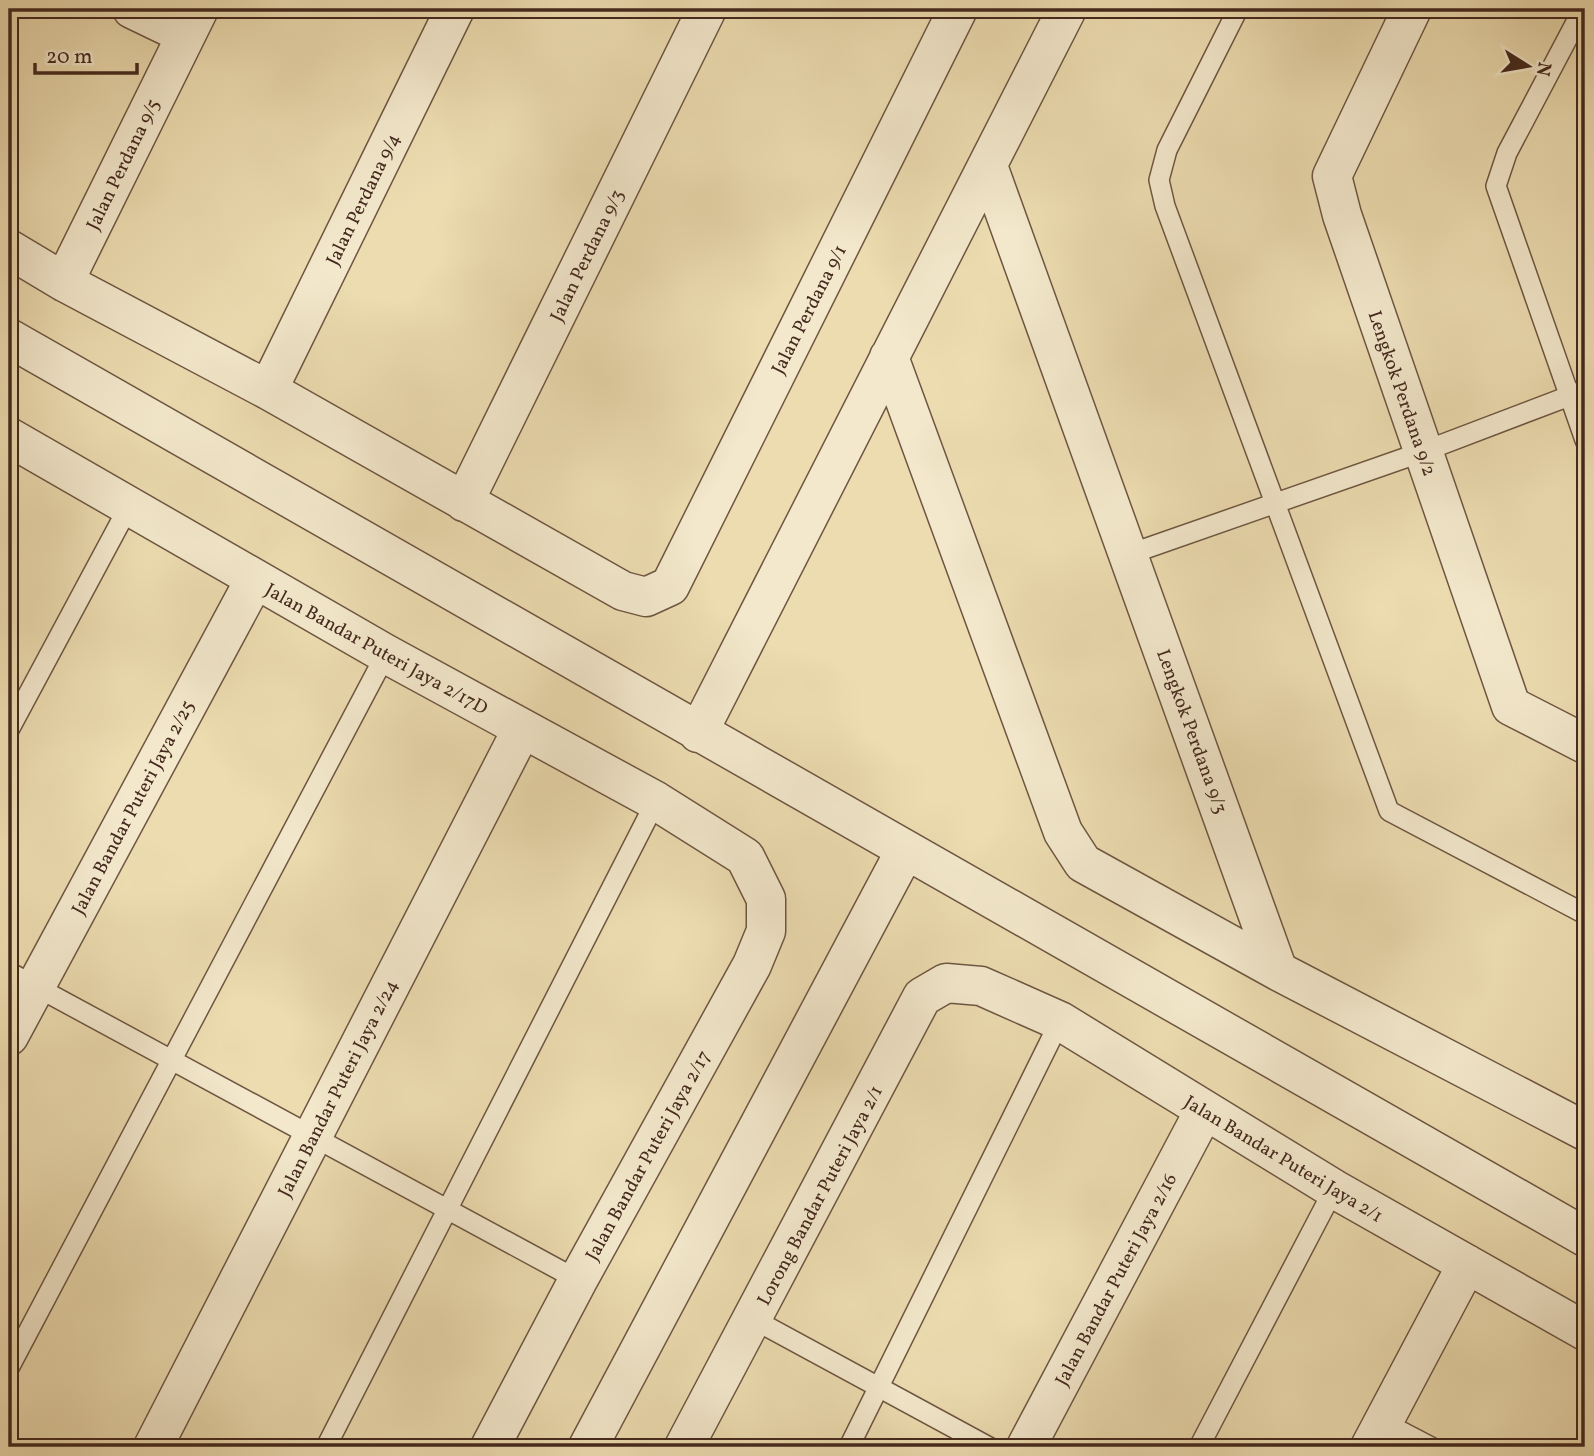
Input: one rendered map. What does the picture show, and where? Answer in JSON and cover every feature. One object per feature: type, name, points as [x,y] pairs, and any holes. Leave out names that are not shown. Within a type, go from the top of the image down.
[{"type":"street","points":[[132,9],[193,22]]},
{"type":"street","name":"Jalan Perdana 9/4","points":[[268,390],[456,9]]},
{"type":"street","name":"Jalan Perdana 9/3","points":[[464,502],[707,9]]},
{"type":"street","name":"Jalan Perdana 9/1","points":[[464,502],[623,591],[646,597],[670,586],[958,9]]},
{"type":"street","points":[[698,733],[1067,9]]},
{"type":"street","name":"Lengkok Perdana 9/2","points":[[1412,9],[1332,176],[1342,215],[1422,452],[1511,706],[1585,744]]},
{"type":"street","name":"Jalan Perdana 9/5","points":[[64,282],[193,22]]},
{"type":"street","name":"Lengkok Perdana 9/3","points":[[988,166],[1278,971]]},
{"type":"street","points":[[9,249],[64,282],[268,390],[464,502]]},
{"type":"street","points":[[9,338],[1585,1237]]},
{"type":"street","points":[[889,357],[1063,831],[1083,863],[1278,971],[1585,1131]]},
{"type":"street","name":"Jalan Bandar Puteri Jaya 2/17D","points":[[9,438],[386,654],[656,801],[745,857]]},
{"type":"street","name":"Jalan Bandar Puteri Jaya 2/25","points":[[9,1036],[22,979],[255,579]]},
{"type":"street","name":"Jalan Bandar Puteri Jaya 2/24","points":[[153,1447],[522,729]]},
{"type":"street","points":[[588,1447],[905,851]]},
{"type":"street","name":"Jalan Bandar Puteri Jaya 2/17","points":[[490,1447],[578,1280],[757,954],[766,931],[766,899],[745,857]]},
{"type":"street","name":"Lorong Bandar Puteri Jaya 2/1","points":[[684,1447],[922,998],[946,983],[981,986]]},
{"type":"street","name":"Jalan Bandar Puteri Jaya 2/1","points":[[981,986],[1060,1021],[1334,1189],[1585,1331]]},
{"type":"street","name":"Jalan Bandar Puteri Jaya 2/16","points":[[1026,1447],[1204,1111]]},
{"type":"street","points":[[1376,1435],[1466,1264]]},
{"type":"lane","points":[[1238,9],[1167,150],[1159,180],[1165,206],[1389,811],[1585,914]]},
{"type":"lane","points":[[1583,9],[1507,153],[1496,186],[1578,393],[1585,440]]},
{"type":"lane","points":[[1130,554],[1422,452],[1578,393]]},
{"type":"lane","points":[[9,730],[128,508]]},
{"type":"lane","points":[[9,1368],[386,654]]},
{"type":"lane","points":[[326,1447],[656,801]]},
{"type":"lane","points":[[22,979],[578,1280]]},
{"type":"lane","points":[[849,1447],[1060,1021]]},
{"type":"lane","points":[[1199,1447],[1334,1189]]},
{"type":"lane","points":[[753,1319],[989,1447]]},
{"type":"lane","points":[[1376,1435],[1431,1447]]}]
